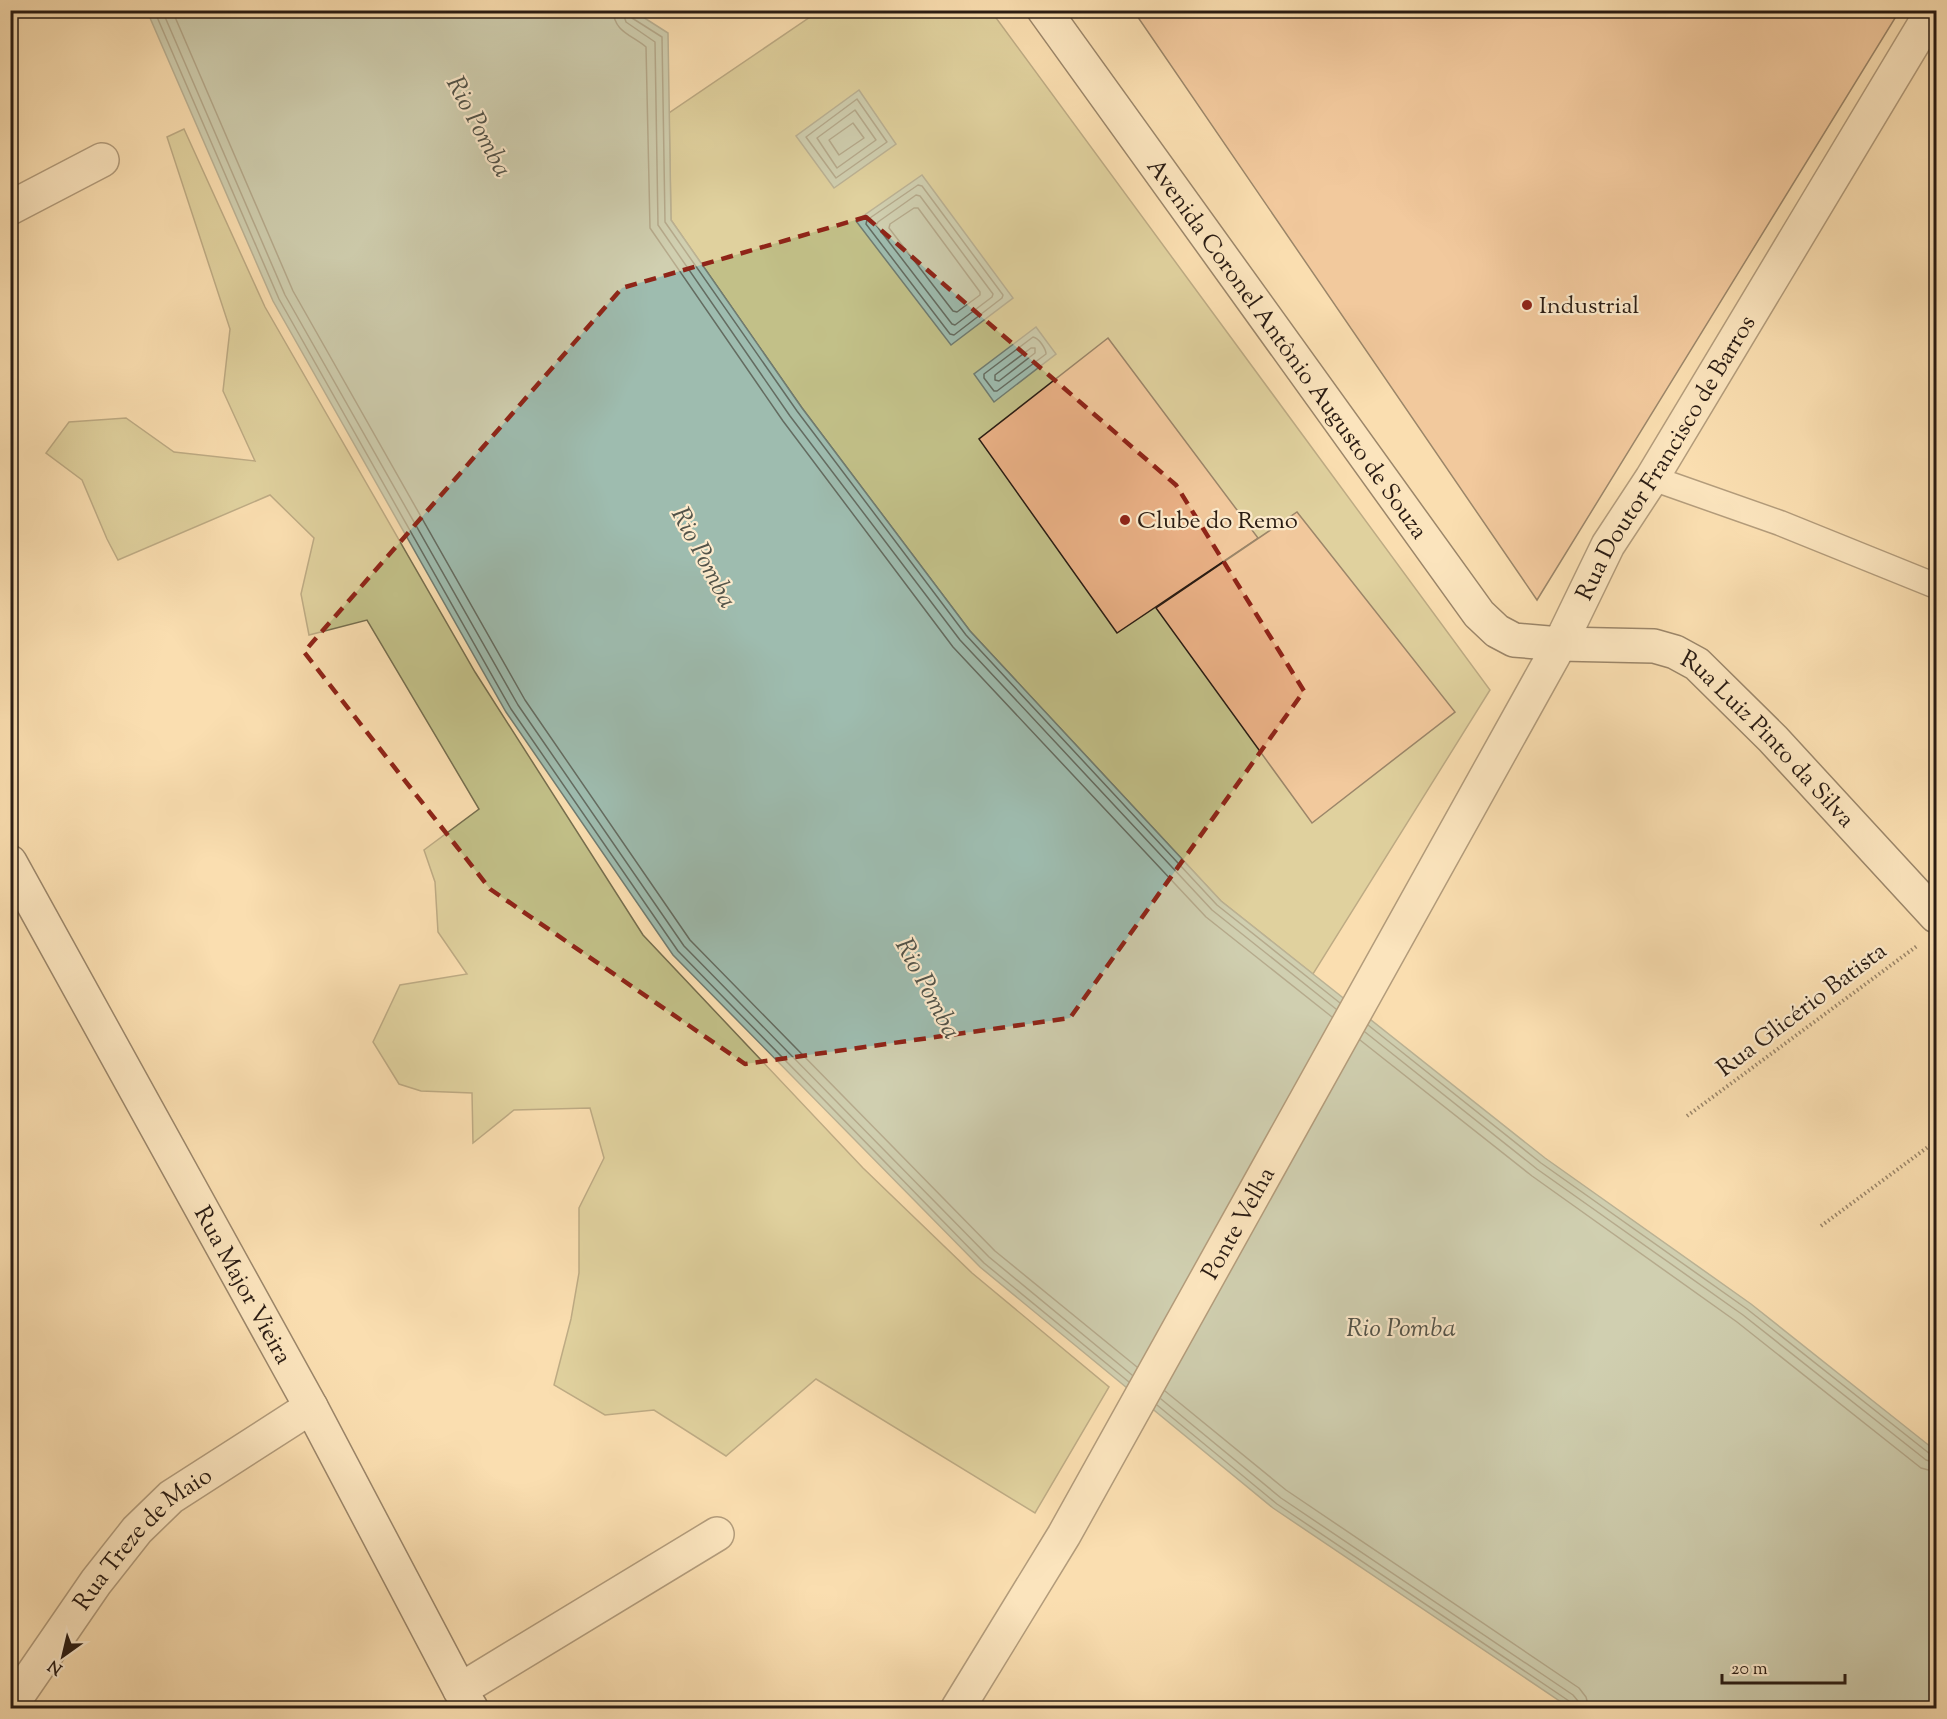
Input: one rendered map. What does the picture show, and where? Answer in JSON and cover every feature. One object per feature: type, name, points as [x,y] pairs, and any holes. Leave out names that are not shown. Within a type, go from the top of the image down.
[{"type":"street","name":"Avenida Coronel Antônio Augusto de Souza","points":[[1044,10],[1479,614],[1497,631],[1514,640],[1560,644]]},
{"type":"street","name":"Rua Doutor Francisco de Barros","points":[[1411,912],[1560,644],[1608,545],[1652,478],[1933,10]]},
{"type":"street","points":[[10,208],[102,160]]},
{"type":"street","name":"Rua Luiz Pinto da Silva","points":[[1560,644],[1654,646],[1675,652],[1697,664],[1773,739],[1936,916]]},
{"type":"street","name":"Rua Major Vieira","points":[[10,862],[311,1407],[465,1699]]},
{"type":"street","name":"Ponte Velha","points":[[958,1708],[1064,1535],[1411,912]]},
{"type":"street","name":"Rua Treze de Maio","points":[[10,1707],[96,1582],[137,1530],[171,1497],[311,1407]]},
{"type":"street","points":[[465,1699],[717,1534]]},
{"type":"lane","points":[[1652,478],[1780,524],[1936,586]]},
{"type":"path","name":"Rua Glicério Batista","points":[[1687,1116],[1917,945]]},
{"type":"path","points":[[1821,1226],[1936,1141]]},
{"type":"highlighted area","points":[[866,217],[1176,485],[1304,691],[1070,1018],[745,1064],[490,889],[304,652],[622,288]]},
{"type":"shaded area","name":"Clube do Remo","points":[[819,11],[991,11],[1490,690],[1313,974],[1221,901],[970,631],[802,408],[671,220],[669,113]]},
{"type":"shaded area","points":[[184,129],[265,307],[475,672],[643,935],[863,1168],[972,1273],[1109,1387],[1035,1513],[816,1379],[726,1456],[654,1410],[605,1415],[554,1385],[571,1319],[579,1273],[579,1208],[604,1158],[590,1108],[514,1110],[473,1143],[472,1093],[421,1091],[399,1084],[373,1042],[400,985],[467,974],[438,932],[435,882],[424,850],[479,809],[367,620],[309,635],[301,594],[314,538],[270,495],[118,560],[82,480],[46,453],[69,422],[126,418],[174,452],[255,461],[223,391],[230,329],[167,137]]},
{"type":"water","name":"Rio Pomba","points":[[632,10],[668,33],[671,220],[802,408],[970,631],[1221,901],[1545,1158],[1751,1304],[1936,1451],[1936,1708],[1570,1708],[1273,1508],[980,1267],[673,955],[506,712],[273,301],[147,11]]},
{"type":"water","points":[[859,90],[896,144],[834,188],[796,136]]},
{"type":"water","points":[[922,175],[1013,298],[951,345],[856,221]]},
{"type":"water","points":[[1036,327],[1056,354],[994,402],[974,374]]},
{"type":"building","name":"Industrial","points":[[1133,10],[1900,10],[1537,600]]},
{"type":"building","points":[[1108,338],[1258,538],[1117,633],[979,439]]},
{"type":"building","points":[[1297,512],[1455,712],[1312,823],[1156,608]]},
{"type":"place","name":"Industrial","points":[[1527,305]]},
{"type":"place","name":"Clube do Remo","points":[[1125,520]]}]
